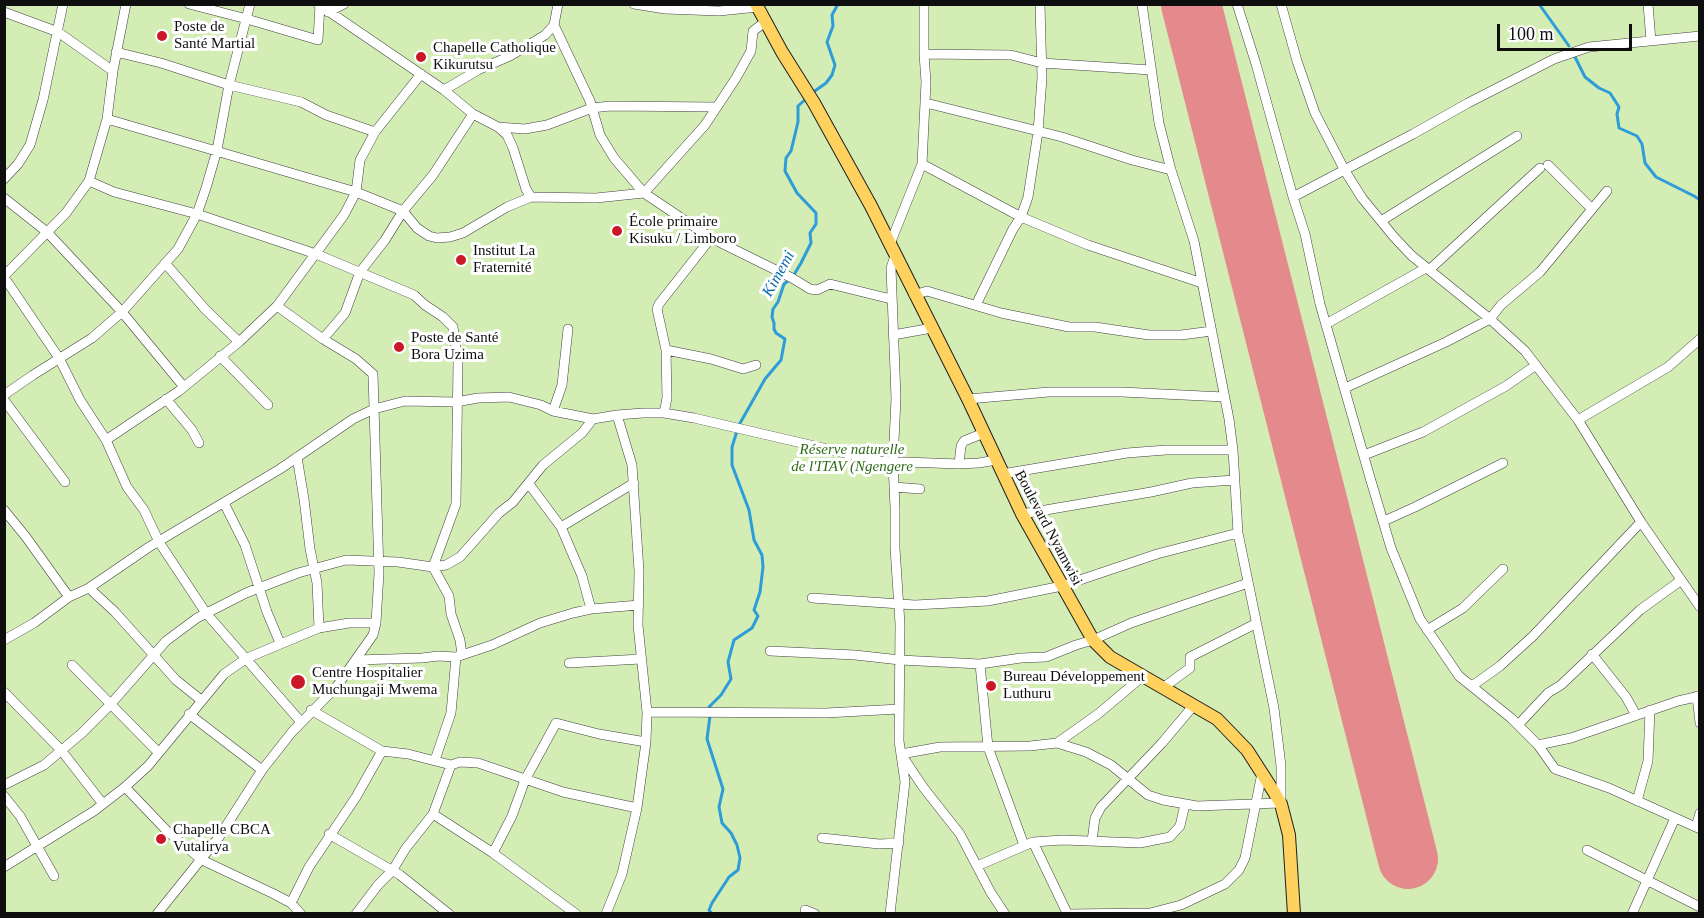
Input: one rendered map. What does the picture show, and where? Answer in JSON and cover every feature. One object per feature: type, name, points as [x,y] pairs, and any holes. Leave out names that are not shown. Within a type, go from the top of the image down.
[{"type":"main road","name":"Boulevard Nyamwisi","points":[[758,5],[765,22],[890,244],[968,399],[1022,514],[1093,640],[1110,657],[1217,719],[1234,735],[1262,773],[1280,804],[1289,835],[1294,914]]},
{"type":"street","points":[[4,180],[30,145],[43,100],[63,4]]},
{"type":"street","points":[[126,4],[116,52],[107,119],[89,181],[66,213],[4,277],[59,358],[80,400],[106,440],[127,487],[144,510],[159,542],[206,613],[301,722]]},
{"type":"street","points":[[189,4],[318,40],[322,7]]},
{"type":"street","points":[[4,395],[92,338],[122,312],[178,249],[197,214],[217,150],[229,85],[250,4]]},
{"type":"street","points":[[322,7],[344,4]]},
{"type":"street","points":[[444,90],[545,35],[554,25],[558,4]]},
{"type":"street","points":[[634,4],[684,10],[719,11],[758,5]]},
{"type":"street","points":[[890,244],[922,164],[926,103],[924,4]]},
{"type":"street","points":[[976,305],[1021,217],[1028,197],[1038,132],[1042,63],[1040,4]]},
{"type":"street","points":[[901,754],[940,747],[1057,743],[1086,752],[1111,765],[1148,795],[1197,806],[1280,804],[1281,766],[1274,708],[1238,533],[1233,450],[1224,397],[1194,241],[1171,170],[1159,123],[1142,4]]},
{"type":"street","points":[[1237,4],[1305,234],[1326,324],[1391,548],[1408,593],[1427,630],[1459,676],[1518,724],[1539,745],[1549,762],[1560,772],[1590,780],[1698,828],[1700,813]]},
{"type":"street","points":[[1281,4],[1309,98],[1345,171],[1362,198],[1394,237],[1428,269],[1490,319],[1525,351],[1578,420],[1641,522],[1700,607]]},
{"type":"street","points":[[1648,4],[1652,41]]},
{"type":"street","points":[[322,7],[444,90],[473,114],[498,127],[507,135],[531,197]]},
{"type":"street","points":[[4,12],[58,32],[113,71]]},
{"type":"street","points":[[107,119],[356,192],[403,211],[417,228],[429,236],[450,237],[463,233],[507,207],[531,197],[596,198],[644,193],[705,124],[751,51],[753,30],[765,22]]},
{"type":"street","points":[[554,25],[592,108],[600,135],[614,158],[644,193],[711,238],[810,289],[818,290],[830,284],[891,298]]},
{"type":"street","points":[[1293,197],[1554,59],[1589,47],[1700,36]]},
{"type":"street","points":[[116,52],[229,85],[301,102],[326,115],[375,132]]},
{"type":"street","points":[[924,54],[1011,55],[1042,63],[1151,70]]},
{"type":"street","points":[[106,440],[184,387],[239,342],[277,306],[344,215],[356,192],[360,160],[375,132],[421,74]]},
{"type":"street","points":[[926,103],[1073,141],[1171,170]]},
{"type":"street","points":[[498,127],[525,129],[536,127],[592,108],[610,106],[716,107]]},
{"type":"street","points":[[323,339],[345,313],[360,272],[385,240],[403,211],[433,175],[473,114]]},
{"type":"street","points":[[1381,221],[1516,136]]},
{"type":"street","points":[[922,164],[1021,217],[1088,245],[1202,284]]},
{"type":"street","points":[[1326,324],[1428,269],[1544,167],[1592,208]]},
{"type":"street","points":[[89,181],[114,192],[197,214],[316,254],[414,295],[453,327],[458,362],[456,504],[433,567],[449,596],[451,615],[460,640],[452,713],[435,760]]},
{"type":"street","points":[[1345,388],[1490,319],[1501,306],[1540,272],[1607,190]]},
{"type":"street","points":[[4,198],[47,232],[122,312],[184,387]]},
{"type":"street","points":[[664,413],[667,398],[666,350],[657,309],[711,238]]},
{"type":"street","points":[[890,914],[905,782],[899,741],[900,660],[893,463],[896,398],[891,268],[895,256]]},
{"type":"street","points":[[165,263],[239,342]]},
{"type":"street","points":[[914,295],[927,291],[1001,313],[1069,327],[1095,327],[1149,335],[1181,335],[1212,331]]},
{"type":"street","points":[[157,913],[219,837],[262,770],[311,710],[337,686],[373,635],[376,623],[379,573],[378,490],[373,374],[357,359],[323,339],[277,306]]},
{"type":"street","points":[[893,335],[932,328]]},
{"type":"street","points":[[553,411],[562,385],[568,329]]},
{"type":"street","points":[[1578,420],[1668,366],[1700,339]]},
{"type":"street","points":[[666,350],[711,359],[742,369],[756,365]]},
{"type":"street","points":[[220,356],[268,405]]},
{"type":"street","points":[[1364,455],[1432,427],[1497,392],[1536,365]]},
{"type":"street","points":[[968,399],[1049,392],[1122,392],[1224,397]]},
{"type":"street","points":[[4,640],[34,623],[69,597],[89,588],[297,457],[353,419],[374,409],[405,401],[456,402],[478,398],[509,397],[541,405],[553,411],[592,419],[617,415],[664,413],[694,418],[837,453],[893,463],[959,464],[996,460]]},
{"type":"street","points":[[166,399],[192,430],[199,443]]},
{"type":"street","points":[[4,400],[65,482]]},
{"type":"street","points":[[606,914],[622,874],[637,808],[646,742],[647,712],[638,625],[639,571],[634,483],[632,465],[617,415]]},
{"type":"street","points":[[4,785],[44,765],[110,705],[154,655],[181,629],[206,613],[246,593],[297,573],[346,560],[446,566],[460,556],[499,513],[513,502],[543,465],[582,433],[592,419]]},
{"type":"street","points":[[959,464],[961,446],[964,441],[984,433]]},
{"type":"street","points":[[1002,474],[1126,453],[1166,450],[1233,450]]},
{"type":"street","points":[[297,457],[317,583],[319,628]]},
{"type":"street","points":[[1384,521],[1503,462]]},
{"type":"street","points":[[1022,514],[1192,483],[1234,480]]},
{"type":"street","points":[[561,527],[634,483]]},
{"type":"street","points":[[529,484],[561,527],[582,576],[591,609]]},
{"type":"street","points":[[894,487],[920,489]]},
{"type":"street","points":[[224,503],[245,545],[267,612],[280,643]]},
{"type":"street","points":[[4,510],[69,597]]},
{"type":"street","points":[[1472,686],[1500,666],[1533,636],[1641,522]]},
{"type":"street","points":[[813,598],[898,604],[988,601],[1062,586],[1157,554],[1238,533]]},
{"type":"street","points":[[1427,630],[1463,608],[1503,569]]},
{"type":"street","points":[[1518,724],[1548,693],[1562,685],[1640,610],[1680,581]]},
{"type":"street","points":[[770,651],[980,664],[1046,657],[1131,623],[1248,583]]},
{"type":"street","points":[[89,588],[115,612],[176,680],[201,700]]},
{"type":"street","points":[[356,660],[459,656],[492,645],[540,623],[591,609],[639,605]]},
{"type":"street","points":[[4,867],[94,811],[125,787],[148,766],[224,674],[246,658],[319,628],[349,623],[376,623]]},
{"type":"street","points":[[1164,687],[1190,668],[1190,657],[1255,624]]},
{"type":"street","points":[[1592,654],[1626,697],[1636,715]]},
{"type":"street","points":[[569,663],[641,659]]},
{"type":"street","points":[[980,664],[988,747],[1029,843],[1066,913],[1150,913],[1181,905],[1225,884],[1239,870],[1245,858],[1262,773]]},
{"type":"street","points":[[72,665],[158,752]]},
{"type":"street","points":[[1057,743],[1098,714],[1142,677]]},
{"type":"street","points":[[4,692],[61,750],[103,804]]},
{"type":"street","points":[[1539,745],[1571,738],[1698,696],[1700,723]]},
{"type":"street","points":[[1092,841],[1095,818],[1101,807],[1194,705]]},
{"type":"street","points":[[647,712],[826,712],[899,709]]},
{"type":"street","points":[[311,710],[382,751],[451,765],[469,761],[563,792],[637,808]]},
{"type":"street","points":[[1637,801],[1648,760],[1650,710]]},
{"type":"street","points":[[189,714],[262,770]]},
{"type":"street","points":[[493,853],[512,816],[525,780],[556,723],[599,734],[646,742]]},
{"type":"street","points":[[291,903],[309,867],[356,796],[382,751]]},
{"type":"street","points":[[901,754],[923,787],[960,834],[991,893],[1005,914]]},
{"type":"street","points":[[356,914],[392,871],[406,848],[433,814],[451,765]]},
{"type":"street","points":[[125,787],[168,832],[202,860],[291,903],[301,914]]},
{"type":"street","points":[[4,796],[20,816],[54,876]]},
{"type":"street","points":[[977,866],[1029,843],[1063,840],[1140,843],[1170,837],[1180,826],[1185,804]]},
{"type":"street","points":[[433,814],[493,853],[576,914]]},
{"type":"street","points":[[1632,914],[1675,818]]},
{"type":"street","points":[[329,834],[421,890],[449,914]]},
{"type":"street","points":[[822,838],[879,844],[899,843]]},
{"type":"street","points":[[1587,850],[1700,907]]},
{"type":"street","points":[[805,910],[815,914]]},
{"type":"green space","name":"Réserve naturelle de l'ITAV (Ngengere","points":[[5,5],[1699,5],[1699,913],[5,913]]},
{"type":"waterway","name":"Kimemi","points":[[812,93],[826,83],[835,65],[827,42],[833,26],[832,15],[838,4]]},
{"type":"waterway","points":[[1539,4],[1569,46]]},
{"type":"waterway","points":[[1574,55],[1585,77],[1610,93],[1619,107],[1617,114],[1619,128],[1637,136],[1642,144],[1645,163],[1656,177],[1700,200]]},
{"type":"waterway","name":"Kimemi","points":[[739,425],[765,379],[781,360],[785,339],[774,329],[773,309],[784,284],[792,278],[801,263],[811,243],[810,233],[816,224],[816,213],[797,193],[785,171],[786,158],[791,151],[798,122],[798,106],[807,98]]},
{"type":"waterway","points":[[709,707],[721,695],[731,679],[728,662],[734,640],[752,628],[758,616],[754,610],[760,592],[763,567],[762,555],[754,540],[749,510],[732,465],[732,447],[737,431]]},
{"type":"waterway","points":[[710,716],[707,739],[723,789],[719,807],[722,823],[731,833],[740,858],[738,870],[729,877],[712,903],[709,910],[712,914]]},
{"type":"runway","points":[[1191,4],[1408,859]]},
{"type":"place","name":"Poste de Santé Martial","points":[[162,36]]},
{"type":"place","name":"Chapelle Catholique Kikurutsu","points":[[421,57]]},
{"type":"place","name":"École primaire Kisuku / Limboro","points":[[617,231]]},
{"type":"place","name":"Institut La Fraternité","points":[[461,260]]},
{"type":"place","name":"Poste de Santé Bora Uzima","points":[[399,347]]},
{"type":"place","name":"Centre Hospitalier Muchungaji Mwema","points":[[298,682]]},
{"type":"place","name":"Bureau Développement Luthuru","points":[[991,686]]},
{"type":"place","name":"Chapelle CBCA Vutalirya","points":[[161,839]]}]
